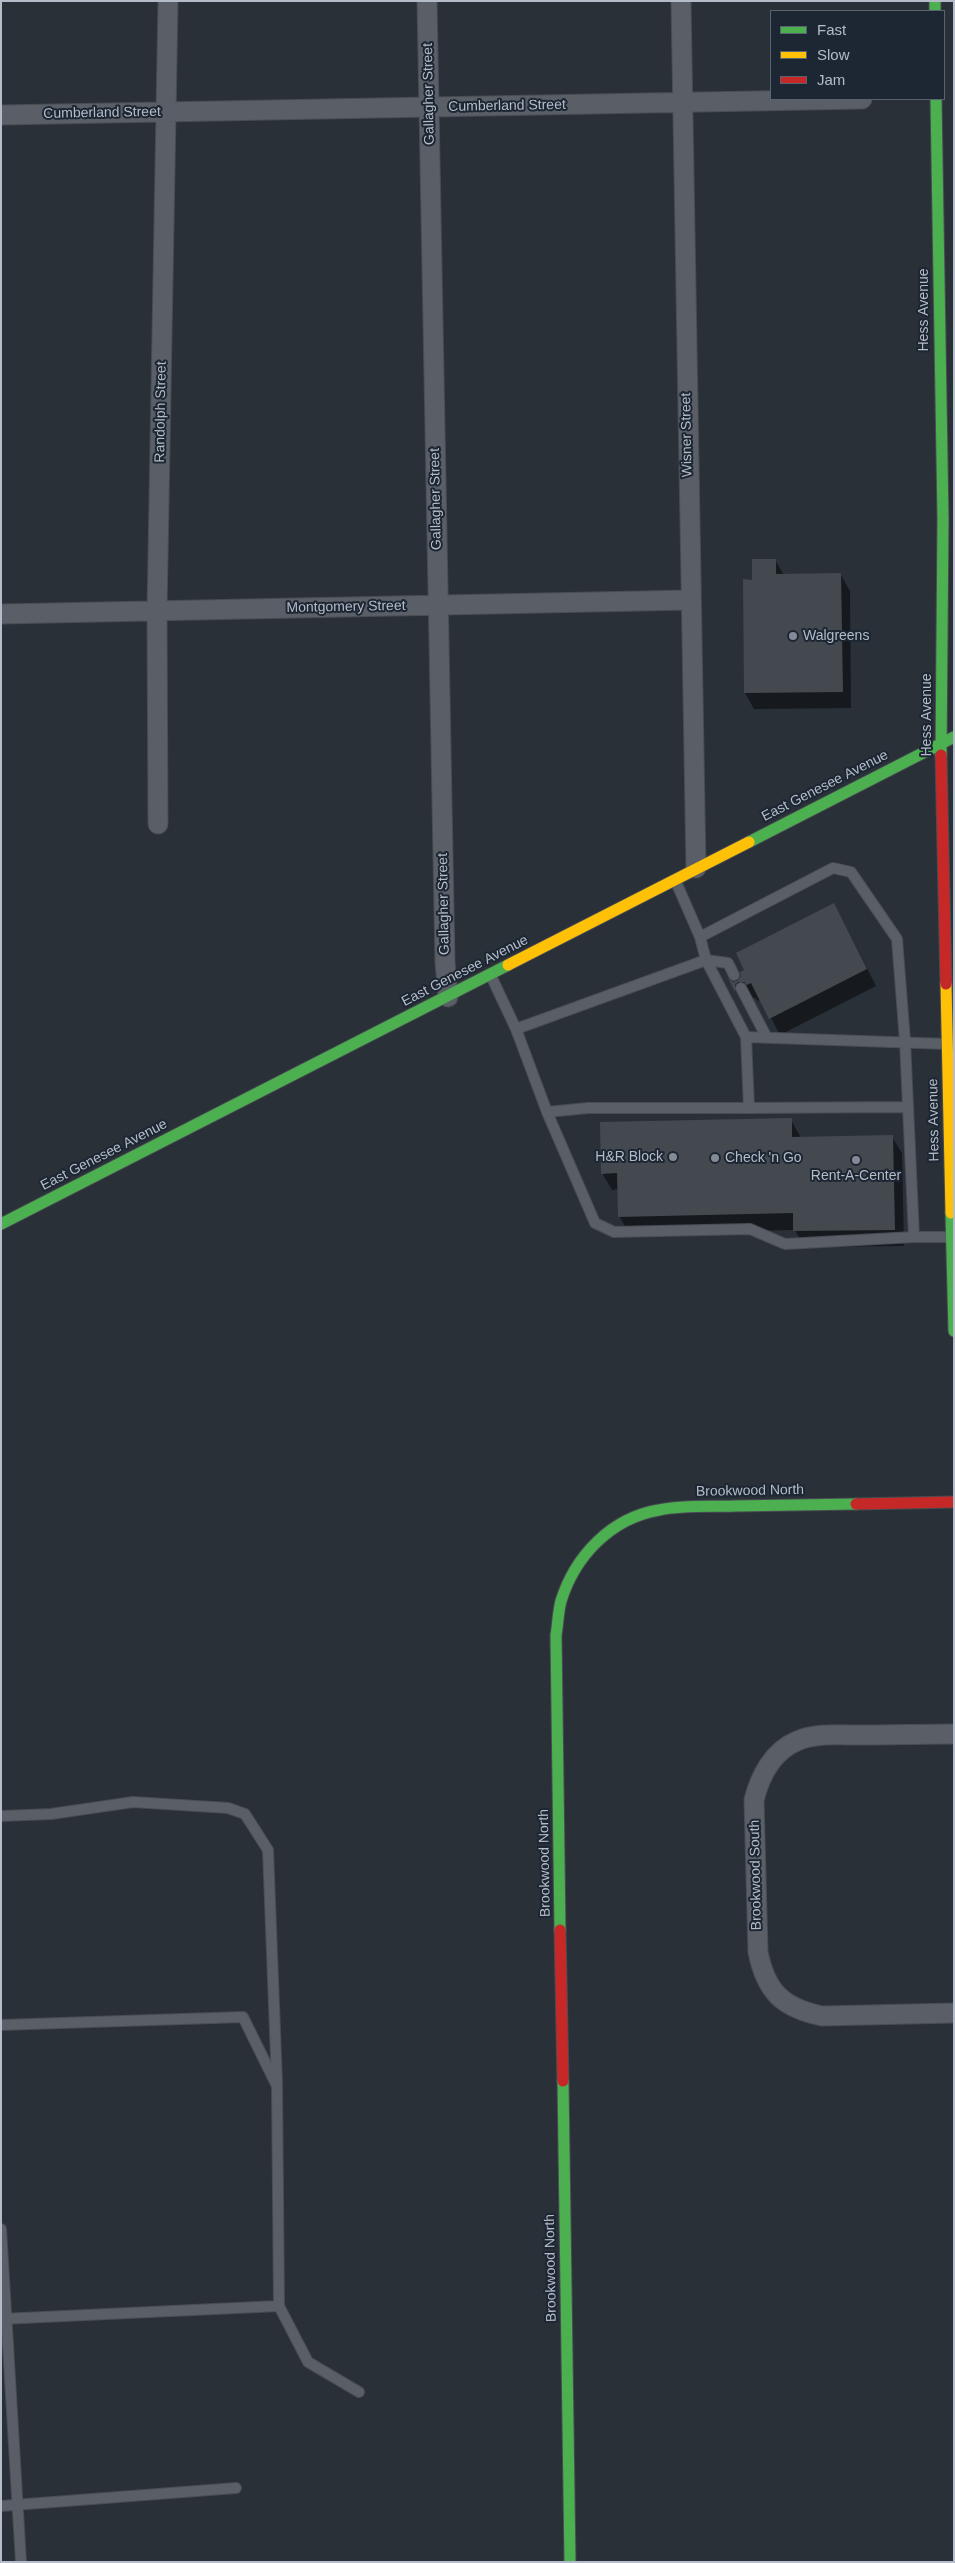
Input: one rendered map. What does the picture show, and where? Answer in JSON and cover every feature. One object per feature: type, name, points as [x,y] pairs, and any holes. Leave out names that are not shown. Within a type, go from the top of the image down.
[{"type":"street","name":"Randolph Street","points":[[158,824],[157,612],[168,1]]},
{"type":"street","name":"Gallagher Street","points":[[428,1],[445,962],[448,997]]},
{"type":"street","name":"Wisner Street","points":[[681,1],[696,868]]},
{"type":"street","name":"Cumberland Street","points":[[1,115],[802,100]]},
{"type":"street","name":"Hess Avenue","points":[[936,100],[943,265],[940,402],[948,519],[942,594],[941,743],[952,1156],[954,1330]]},
{"type":"street","name":"Montgomery Street","points":[[1,614],[690,600]]},
{"type":"street","name":"East Genesee Avenue","points":[[1,1224],[954,737]]},
{"type":"street","name":"Brookwood North","points":[[570,2562],[556,1635],[561,1601],[576,1567],[596,1541],[624,1521],[654,1510],[691,1507],[954,1502]]},
{"type":"street","name":"Brookwood South","points":[[954,1734],[821,1736],[798,1740],[780,1752],[765,1770],[754,1800],[758,1952],[762,1970],[771,1988],[785,2003],[801,2011],[822,2016],[954,2013]]},
{"type":"lane","points":[[940,402],[954,402]]},
{"type":"lane","points":[[942,594],[954,597]]},
{"type":"lane","points":[[700,937],[833,868],[851,872],[897,939],[905,1041],[906,1107],[914,1236]]},
{"type":"lane","points":[[675,880],[700,937],[706,960],[746,1037],[749,1108]]},
{"type":"lane","points":[[516,1029],[706,960],[728,963],[734,975]]},
{"type":"lane","points":[[491,975],[516,1029],[547,1112],[595,1223],[614,1232],[750,1230],[785,1244],[914,1236],[953,1237]]},
{"type":"lane","points":[[741,988],[766,1036]]},
{"type":"lane","points":[[746,1037],[766,1036],[948,1044]]},
{"type":"lane","points":[[547,1112],[588,1108],[906,1107]]},
{"type":"lane","points":[[1,1816],[51,1814],[132,1802],[228,1808],[245,1814],[268,1850],[277,2086],[279,2306],[308,2362],[359,2392]]},
{"type":"lane","points":[[1,2025],[243,2017],[277,2086]]},
{"type":"lane","points":[[1,2230],[4,2319],[21,2562]]},
{"type":"lane","points":[[4,2319],[279,2306]]},
{"type":"lane","points":[[1,2506],[236,2488]]},
{"type":"building","name":"Walgreens","points":[[752,559],[776,559],[776,574],[841,573],[843,692],[744,693],[743,579],[752,580]]},
{"type":"building","points":[[834,903],[867,969],[769,1019],[751,983],[747,985],[744,982],[738,982],[735,985],[735,992],[728,978],[733,982],[737,981],[741,976],[740,972],[744,970],[736,953]]},
{"type":"building","points":[[792,1118],[792,1137],[893,1135],[895,1230],[793,1231],[793,1213],[618,1217],[617,1173],[601,1174],[600,1122]]},
{"type":"traffic: fast","points":[[935,1],[935,10]]},
{"type":"traffic: fast","points":[[936,100],[943,519],[941,755]]},
{"type":"traffic: fast","points":[[749,842],[954,737]]},
{"type":"traffic: fast","points":[[1,1224],[508,965]]},
{"type":"traffic: fast","points":[[951,1213],[954,1331]]},
{"type":"traffic: fast","points":[[560,1930],[556,1635],[561,1601],[575,1569],[597,1542],[611,1530],[625,1521],[659,1510],[697,1506],[856,1504]]},
{"type":"traffic: fast","points":[[563,2081],[570,2562]]},
{"type":"traffic: slow","points":[[508,965],[749,842]]},
{"type":"traffic: slow","points":[[946,984],[951,1213]]},
{"type":"traffic: jam","points":[[941,755],[946,984]]},
{"type":"traffic: jam","points":[[856,1504],[954,1502]]},
{"type":"traffic: jam","points":[[560,1930],[563,2081]]},
{"type":"place","name":"Walgreens","points":[[793,636]]},
{"type":"place","name":"H&R Block","points":[[673,1157]]},
{"type":"place","name":"Check 'n Go","points":[[715,1158]]},
{"type":"place","name":"Rent-A-Center","points":[[856,1160]]}]
